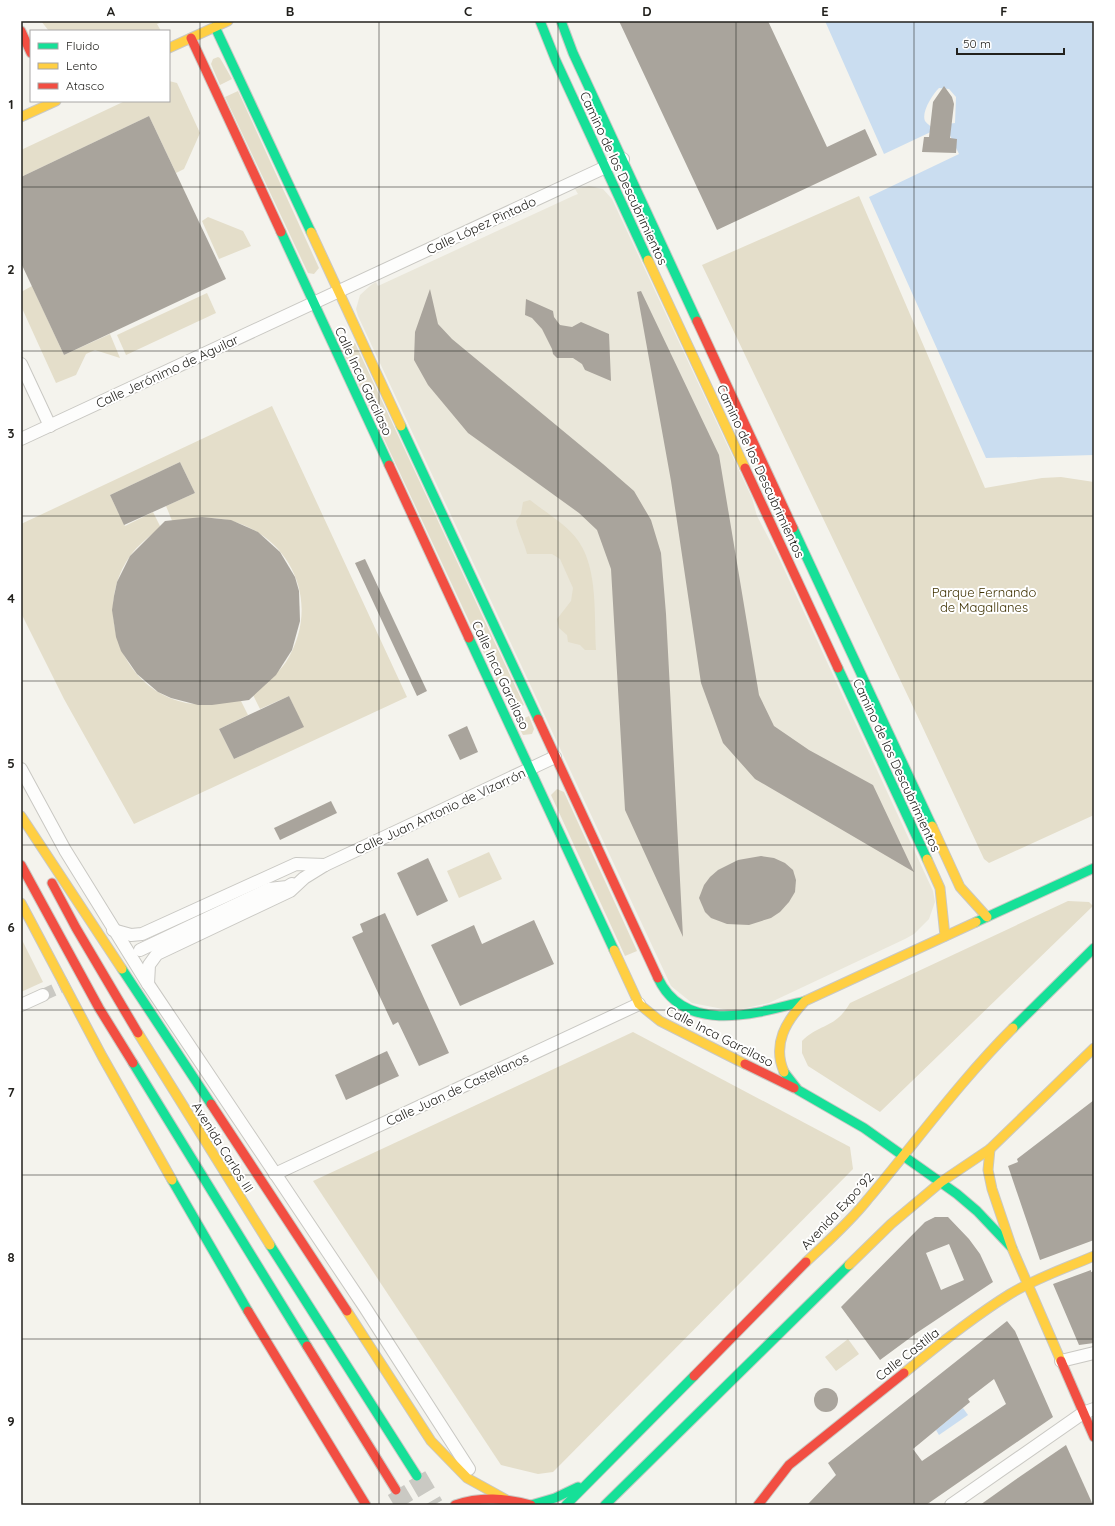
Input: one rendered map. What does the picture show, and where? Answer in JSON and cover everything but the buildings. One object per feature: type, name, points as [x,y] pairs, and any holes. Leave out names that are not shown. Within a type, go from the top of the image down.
[{"type":"main road","points":[[170,48],[228,21]]},
{"type":"main road","name":"Camino de los Descubrimientos","points":[[540,21],[556,61],[605,168],[941,890],[944,936]]},
{"type":"main road","name":"Camino de los Descubrimientos","points":[[561,21],[573,53],[960,886],[987,917]]},
{"type":"main road","name":"Calle Inca Garcilaso","points":[[215,27],[662,986],[675,1000],[689,1010],[716,1016],[741,1016],[805,1001]]},
{"type":"main road","points":[[21,31],[30,51]]},
{"type":"main road","name":"Calle Inca Garcilaso","points":[[190,38],[639,1004],[660,1021],[794,1088],[858,1124],[941,1182],[972,1206],[1012,1248]]},
{"type":"main road","points":[[21,117],[52,102]]},
{"type":"main road","points":[[21,816],[352,1317],[431,1441],[467,1478],[486,1490],[505,1498],[531,1505],[555,1498],[588,1482]]},
{"type":"main road","name":"Avenida Carlos III","points":[[21,824],[76,928],[160,1071],[417,1476]]},
{"type":"main road","points":[[21,865],[104,1015],[396,1490]]},
{"type":"main road","points":[[794,1088],[783,1072],[779,1058],[780,1043],[782,1031],[790,1016],[805,1001],[1094,868]]},
{"type":"main road","points":[[1067,881],[1087,882]]},
{"type":"main road","points":[[21,903],[106,1064],[290,1381],[366,1505]]},
{"type":"main road","name":"Avenida Expo´92","points":[[566,1505],[868,1202],[994,1047],[1094,948]]},
{"type":"main road","points":[[607,1504],[890,1224],[941,1182],[990,1149],[1094,1048]]},
{"type":"main road","points":[[990,1149],[988,1170],[992,1189],[1012,1248],[1062,1361],[1089,1411],[1094,1437]]},
{"type":"main road","name":"Calle Castilla","points":[[758,1505],[789,1465],[936,1347],[1010,1294],[1028,1284],[1094,1256]]},
{"type":"main road","points":[[455,1505],[484,1498],[505,1498]]},
{"type":"street","name":"Calle López Pintado","points":[[314,303],[623,159]]},
{"type":"street","name":"Calle Jerónimo de Aguilar","points":[[21,439],[314,303]]},
{"type":"street","points":[[21,364],[50,426]]},
{"type":"street","name":"Calle Juan Antonio de Vizarrón","points":[[148,984],[149,965],[157,954],[290,891],[304,878],[325,865],[555,757]]},
{"type":"street","points":[[21,769],[65,850],[148,984],[364,1306],[459,1456],[486,1490]]},
{"type":"street","name":"Calle Juan Antonio de Vizarrón","points":[[114,930],[131,935],[142,934],[296,864],[325,865]]},
{"type":"street","points":[[140,950],[269,889],[287,887],[304,878]]},
{"type":"street","points":[[21,1005],[43,995]]},
{"type":"street","name":"Calle Juan de Castellanos","points":[[275,1174],[639,1004]]},
{"type":"street","points":[[1062,1361],[1094,1354]]},
{"type":"street","points":[[952,1505],[1089,1411]]},
{"type":"shaded area","points":[[589,186],[603,189],[612,199],[752,498],[757,516],[778,556],[933,891],[935,902],[929,919],[914,934],[905,939],[769,1003],[733,1011],[692,1003],[671,986],[356,309],[360,295],[376,282],[378,286],[578,194],[575,189]]},
{"type":"green space","points":[[41,21],[164,21],[157,24],[160,30],[48,30]]},
{"type":"green space","points":[[218,57],[232,79],[220,85],[211,64],[213,59]]},
{"type":"green space","points":[[170,81],[177,83],[200,133],[184,169],[176,173],[149,116],[21,177],[21,150],[123,102],[170,102]]},
{"type":"green space","points":[[238,91],[319,268],[314,274],[308,273],[225,97]]},
{"type":"green space","name":"Parque Fernando de Magallanes","points":[[859,196],[985,488],[1042,478],[1061,477],[1094,482],[1094,815],[989,863],[984,859],[702,265]]},
{"type":"green space","points":[[208,217],[243,231],[251,246],[219,259],[202,221]]},
{"type":"green space","points":[[32,286],[64,355],[110,334],[120,358],[95,350],[86,354],[76,375],[56,383],[21,306],[21,292]]},
{"type":"green space","points":[[207,293],[216,313],[126,355],[117,335]]},
{"type":"green space","points":[[355,343],[524,705],[511,711],[342,349]]},
{"type":"green space","points":[[272,406],[407,697],[134,824],[64,699],[21,613],[21,524]],"holes":[[[180,462],[195,493],[166,506],[173,523],[205,518],[235,522],[260,534],[281,552],[295,576],[301,603],[299,632],[286,662],[274,675],[252,693],[260,709],[289,696],[303,727],[234,759],[219,729],[248,715],[240,699],[206,704],[193,704],[163,695],[144,682],[130,665],[119,644],[114,622],[114,600],[119,577],[133,552],[152,534],[161,528],[153,512],[125,526],[110,495]]]},
{"type":"green space","points":[[530,500],[569,530],[579,542],[585,553],[594,594],[596,650],[585,650],[580,645],[568,642],[567,635],[559,628],[557,619],[571,601],[573,588],[560,559],[552,554],[527,554],[516,521],[521,514],[523,502]]},
{"type":"green space","points":[[529,716],[534,729],[532,734],[523,735],[516,722]]},
{"type":"green space","points":[[557,789],[564,792],[637,951],[625,956],[551,795]]},
{"type":"green space","points":[[489,852],[502,879],[459,898],[447,871]]},
{"type":"green space","points":[[1068,901],[1089,902],[1093,906],[880,1112],[808,1066],[802,1053],[802,1041],[815,1031],[833,1022],[850,1003]]},
{"type":"green space","points":[[21,938],[43,982],[21,992]]},
{"type":"green space","points":[[633,1032],[850,1147],[853,1169],[553,1472],[538,1474],[501,1465],[313,1181]]},
{"type":"green space","points":[[848,1339],[859,1354],[836,1371],[825,1357]]},
{"type":"water","points":[[825,21],[1094,21],[1094,455],[986,458],[869,197],[959,154],[946,127],[947,124],[955,123],[956,97],[949,89],[939,88],[928,103],[924,117],[925,121],[935,130],[884,154]]},
{"type":"water","points":[[963,1408],[968,1415],[939,1435],[936,1430]]},
{"type":"tunnel","points":[[43,995],[69,983]]},
{"type":"tunnel","points":[[417,1476],[434,1505]]},
{"type":"tunnel","points":[[396,1490],[405,1505]]},
{"type":"traffic: fast","points":[[540,21],[556,61],[648,260]]},
{"type":"traffic: fast","points":[[561,21],[573,53],[697,321]]},
{"type":"traffic: fast","points":[[215,27],[311,232]]},
{"type":"traffic: fast","points":[[281,232],[389,465]]},
{"type":"traffic: fast","points":[[401,426],[538,719]]},
{"type":"traffic: fast","points":[[793,528],[932,826]]},
{"type":"traffic: fast","points":[[469,638],[614,950]]},
{"type":"traffic: fast","points":[[838,668],[927,859]]},
{"type":"traffic: fast","points":[[976,922],[1094,868]]},
{"type":"traffic: fast","points":[[1013,1028],[1094,948]]},
{"type":"traffic: fast","points":[[122,969],[211,1104]]},
{"type":"traffic: fast","points":[[658,978],[670,996],[686,1008],[704,1014],[724,1016],[745,1014],[766,1011],[805,1001]]},
{"type":"traffic: fast","points":[[133,1063],[307,1346]]},
{"type":"traffic: fast","points":[[784,1072],[798,1090],[864,1128],[957,1194],[977,1211],[1012,1248]]},
{"type":"traffic: fast","points":[[172,1180],[248,1311]]},
{"type":"traffic: fast","points":[[270,1245],[417,1476]]},
{"type":"traffic: fast","points":[[605,1505],[849,1265]]},
{"type":"traffic: fast","points":[[566,1505],[694,1376]]},
{"type":"traffic: fast","points":[[531,1505],[555,1498],[578,1487]]},
{"type":"traffic: slow","points":[[170,48],[228,21]]},
{"type":"traffic: slow","points":[[21,117],[54,102]]},
{"type":"traffic: slow","points":[[311,232],[401,426]]},
{"type":"traffic: slow","points":[[648,260],[745,468]]},
{"type":"traffic: slow","points":[[21,816],[122,969]]},
{"type":"traffic: slow","points":[[932,826],[960,887],[987,917]]},
{"type":"traffic: slow","points":[[927,859],[940,888],[945,936]]},
{"type":"traffic: slow","points":[[21,903],[102,1056],[172,1180]]},
{"type":"traffic: slow","points":[[784,1072],[781,1062],[780,1043],[787,1025],[805,1001],[976,922]]},
{"type":"traffic: slow","points":[[614,950],[639,1004],[660,1021],[745,1064]]},
{"type":"traffic: slow","points":[[806,1262],[854,1216],[956,1090],[1013,1028]]},
{"type":"traffic: slow","points":[[138,1033],[270,1245]]},
{"type":"traffic: slow","points":[[849,1265],[891,1224],[941,1182],[990,1149],[1094,1048]]},
{"type":"traffic: slow","points":[[990,1149],[988,1170],[992,1189],[1012,1248],[1061,1361]]},
{"type":"traffic: slow","points":[[904,1373],[956,1332],[1010,1294],[1041,1278],[1094,1256]]},
{"type":"traffic: slow","points":[[347,1311],[431,1441],[467,1478],[505,1499]]},
{"type":"traffic: jam","points":[[21,31],[30,51]]},
{"type":"traffic: jam","points":[[191,38],[281,232]]},
{"type":"traffic: jam","points":[[697,321],[793,528]]},
{"type":"traffic: jam","points":[[389,465],[469,638]]},
{"type":"traffic: jam","points":[[745,468],[838,668]]},
{"type":"traffic: jam","points":[[538,719],[658,978]]},
{"type":"traffic: jam","points":[[21,865],[99,1008],[133,1063]]},
{"type":"traffic: jam","points":[[52,883],[76,928],[138,1033]]},
{"type":"traffic: jam","points":[[745,1064],[794,1088]]},
{"type":"traffic: jam","points":[[211,1104],[347,1311]]},
{"type":"traffic: jam","points":[[694,1376],[806,1262]]},
{"type":"traffic: jam","points":[[248,1311],[366,1505]]},
{"type":"traffic: jam","points":[[307,1346],[396,1490]]},
{"type":"traffic: jam","points":[[1061,1361],[1094,1437]]},
{"type":"traffic: jam","points":[[758,1505],[789,1465],[904,1373]]},
{"type":"traffic: jam","points":[[455,1505],[484,1499],[512,1501],[531,1505]]}]
